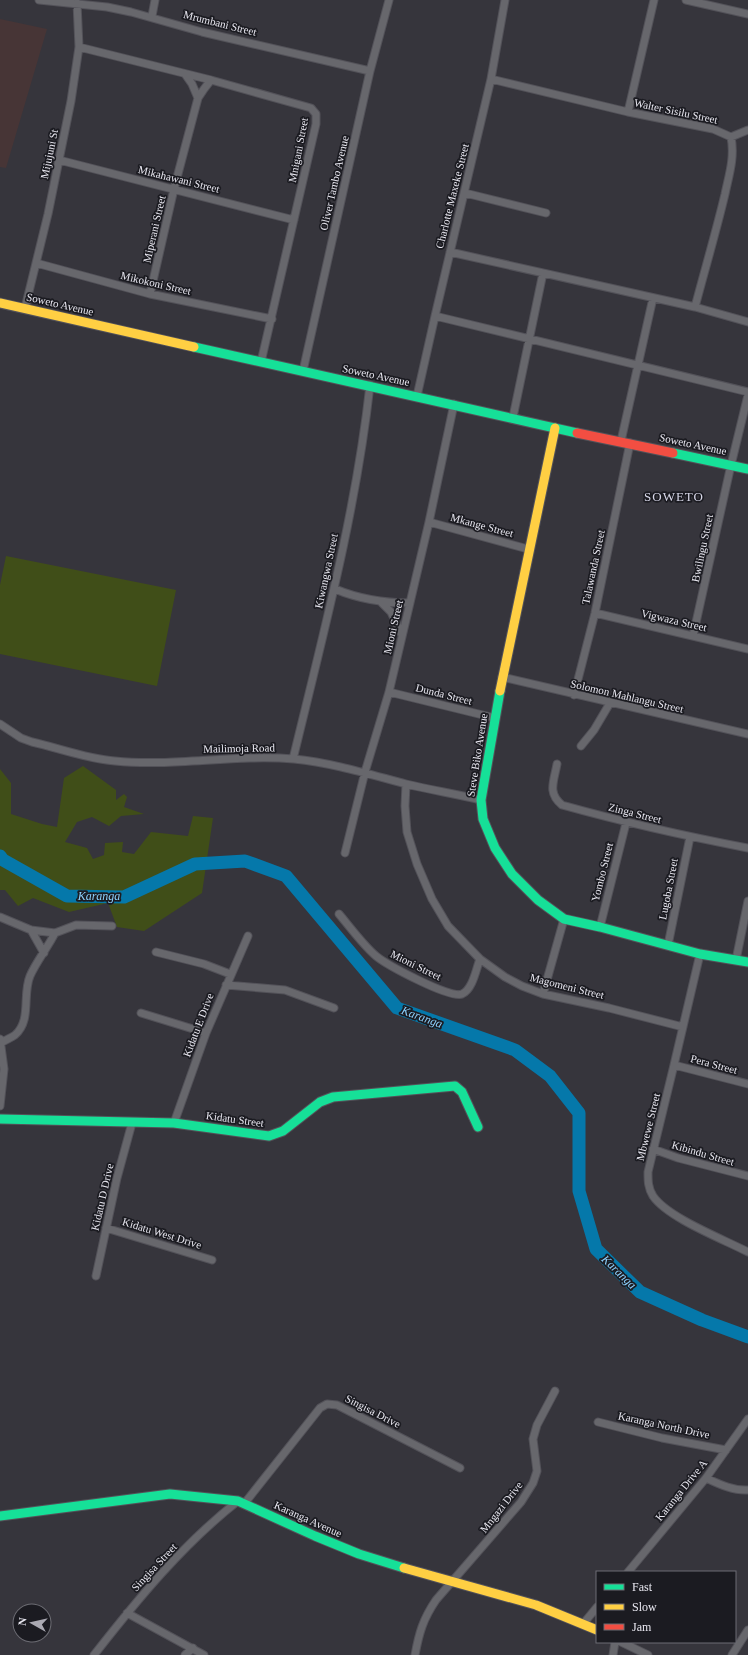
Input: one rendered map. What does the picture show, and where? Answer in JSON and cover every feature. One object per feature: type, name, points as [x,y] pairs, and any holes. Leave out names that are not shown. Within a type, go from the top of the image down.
[{"type":"street","name":"Mrumbani Street","points":[[39,0],[107,7],[152,16],[202,32],[370,71]]},
{"type":"street","points":[[152,16],[155,0]]},
{"type":"street","name":"Oliver Tambo Avenue","points":[[303,371],[370,71],[389,0]]},
{"type":"street","name":"Charlotte Maxeke Street","points":[[417,396],[491,79],[505,0]]},
{"type":"street","points":[[628,112],[654,0]]},
{"type":"street","points":[[686,0],[748,14]]},
{"type":"street","name":"Mijujuni St","points":[[25,308],[72,101],[79,47],[77,3]]},
{"type":"street","name":"Mnigani Street","points":[[79,47],[212,80],[311,108],[316,114],[316,124],[261,362]]},
{"type":"street","points":[[185,74],[192,84],[198,98]]},
{"type":"street","name":"Walter Sisilu Street","points":[[491,79],[628,112],[713,129],[724,132],[731,137]]},
{"type":"street","name":"Miperani Street","points":[[150,294],[174,189],[198,98],[212,80]]},
{"type":"street","points":[[695,307],[722,208],[733,149],[731,137],[748,130]]},
{"type":"street","name":"Mikahawani Street","points":[[59,160],[294,220]]},
{"type":"street","points":[[465,193],[546,213]]},
{"type":"street","points":[[450,252],[695,307],[748,322]]},
{"type":"street","name":"Mikokoni Street","points":[[36,263],[150,294],[272,319]]},
{"type":"street","points":[[512,418],[544,273]]},
{"type":"street","name":"Talawanda Street","points":[[574,695],[595,613],[626,442],[638,365],[653,298]]},
{"type":"street","name":"Soweto Avenue","points":[[0,303],[370,385],[555,428],[748,469]]},
{"type":"street","points":[[435,316],[748,392]]},
{"type":"street","name":"Kiwangwa Street","points":[[293,759],[334,588],[360,465],[370,385]]},
{"type":"street","name":"Bwilingu Street","points":[[693,636],[748,395]]},
{"type":"street","name":"Mioni Street","points":[[345,854],[365,772],[389,692],[429,522],[454,404]]},
{"type":"street","name":"Steve Biko Avenue","points":[[555,428],[528,549],[502,677],[481,800],[483,820],[495,848],[512,874],[538,900],[564,919],[600,927],[700,954],[748,962]]},
{"type":"street","name":"Mkange Street","points":[[429,522],[528,549]]},
{"type":"street","points":[[334,588],[347,594],[381,602],[410,603]]},
{"type":"street","points":[[381,602],[391,612],[402,635]]},
{"type":"street","name":"Vigwaza Street","points":[[595,613],[748,649]]},
{"type":"street","name":"Solomon Mahlangu Street","points":[[502,677],[574,695],[748,734]]},
{"type":"street","name":"Dunda Street","points":[[389,692],[495,718]]},
{"type":"street","points":[[581,746],[592,733],[610,703]]},
{"type":"street","name":"Mailimoja Road","points":[[0,724],[26,740],[113,761],[155,762],[262,758],[293,759],[336,765],[406,784],[481,800]]},
{"type":"street","name":"Zinga Street","points":[[557,764],[553,795],[562,806],[626,823],[748,848]]},
{"type":"street","name":"Magomeni Street","points":[[406,784],[405,806],[407,832],[417,864],[432,899],[448,926],[480,959],[505,977],[522,986],[543,994],[609,1008],[683,1027]]},
{"type":"street","name":"Yombo Street","points":[[600,927],[626,823]]},
{"type":"street","name":"Lugoba Street","points":[[668,945],[690,837]]},
{"type":"street","points":[[736,960],[748,901]]},
{"type":"street","name":"Mioni Street","points":[[339,914],[374,955],[384,962],[443,990],[455,994],[462,994],[468,990],[480,959]]},
{"type":"street","points":[[0,917],[31,930],[56,933],[76,925],[112,926]]},
{"type":"street","points":[[543,994],[564,919]]},
{"type":"street","points":[[31,930],[44,953]]},
{"type":"street","points":[[0,1106],[4,1069],[1,1040],[15,1035],[22,1027],[26,1013],[27,986],[30,976],[56,933]]},
{"type":"street","name":"Kidatu E Drive","points":[[174,1123],[206,1033],[230,974],[248,936]]},
{"type":"street","points":[[156,952],[204,964],[230,974]]},
{"type":"street","name":"Mbwewe Street","points":[[700,954],[653,1149],[648,1172],[648,1187],[652,1195],[661,1206],[698,1228],[748,1252]]},
{"type":"street","points":[[226,985],[285,990],[334,1008]]},
{"type":"street","points":[[141,1013],[206,1033]]},
{"type":"street","name":"Pera Street","points":[[674,1065],[748,1084]]},
{"type":"street","name":"Kidatu Street","points":[[0,1119],[174,1123],[269,1136],[283,1131],[320,1102],[333,1097],[455,1086],[462,1092],[478,1127]]},
{"type":"street","name":"Kidatu D Drive","points":[[96,1276],[106,1228],[132,1123]]},
{"type":"street","name":"Kibindu Street","points":[[653,1149],[678,1158],[748,1176]]},
{"type":"street","name":"Kidatu West Drive","points":[[106,1228],[212,1260]]},
{"type":"street","name":"Mngazi Drive","points":[[415,1655],[419,1634],[427,1614],[436,1600],[521,1502],[533,1483],[537,1471],[533,1439],[537,1425],[555,1391]]},
{"type":"street","name":"Singisa Drive","points":[[241,1503],[320,1408],[327,1404],[337,1405],[460,1468]]},
{"type":"street","name":"Karanga Drive A","points":[[629,1571],[706,1478],[748,1419]]},
{"type":"street","name":"Karanga North Drive","points":[[598,1422],[662,1438],[726,1450]]},
{"type":"street","points":[[706,1478],[724,1486],[748,1490]]},
{"type":"street","name":"Karanga Avenue","points":[[0,1516],[170,1494],[196,1496],[241,1503],[359,1554],[396,1566],[536,1605],[596,1630]]},
{"type":"street","name":"Singisa Street","points":[[94,1655],[127,1613],[195,1539],[218,1517],[241,1503]]},
{"type":"street","points":[[583,1624],[596,1608]]},
{"type":"street","points":[[127,1613],[204,1655]]},
{"type":"street","points":[[732,1655],[748,1630]]},
{"type":"street","points":[[613,1655],[615,1643]]},
{"type":"street","points":[[623,1643],[648,1655]]},
{"type":"street","points":[[185,1655],[192,1648]]},
{"type":"shaded area","points":[[0,19],[47,29],[6,168],[0,167]]},
{"type":"green space","points":[[6,556],[176,590],[157,686],[0,654],[0,585]]},
{"type":"green space","points":[[83,766],[116,790],[116,800],[124,794],[127,797],[124,807],[144,814],[121,816],[109,826],[92,817],[77,822],[65,842],[87,848],[93,859],[104,855],[105,843],[123,842],[122,852],[134,854],[151,832],[188,836],[193,816],[213,818],[202,893],[144,931],[117,927],[108,903],[69,912],[33,898],[18,906],[5,890],[0,890],[0,769],[11,783],[11,814],[57,827],[64,778]]},
{"type":"waterway","name":"Karanga","points":[[0,856],[3,860],[67,896],[124,897],[195,864],[245,861],[286,876],[397,1008],[515,1050],[550,1076],[579,1113],[579,1191],[596,1249],[640,1292],[702,1320],[748,1337]]},
{"type":"traffic: fast","points":[[194,347],[577,433]]},
{"type":"traffic: fast","points":[[673,453],[748,469]]},
{"type":"traffic: fast","points":[[500,691],[481,800],[483,819],[495,848],[512,874],[538,900],[564,919],[600,927],[700,954],[748,962]]},
{"type":"traffic: fast","points":[[0,1119],[174,1123],[269,1136],[283,1131],[320,1102],[333,1097],[455,1086],[462,1092],[478,1127]]},
{"type":"traffic: fast","points":[[0,1516],[170,1494],[238,1501],[359,1554],[404,1568]]},
{"type":"traffic: slow","points":[[0,303],[194,347]]},
{"type":"traffic: slow","points":[[500,691],[555,428]]},
{"type":"traffic: slow","points":[[404,1568],[536,1605],[596,1630]]},
{"type":"traffic: jam","points":[[577,433],[673,453]]},
{"type":"district","name":"SOWETO","points":[[674,496]]}]
